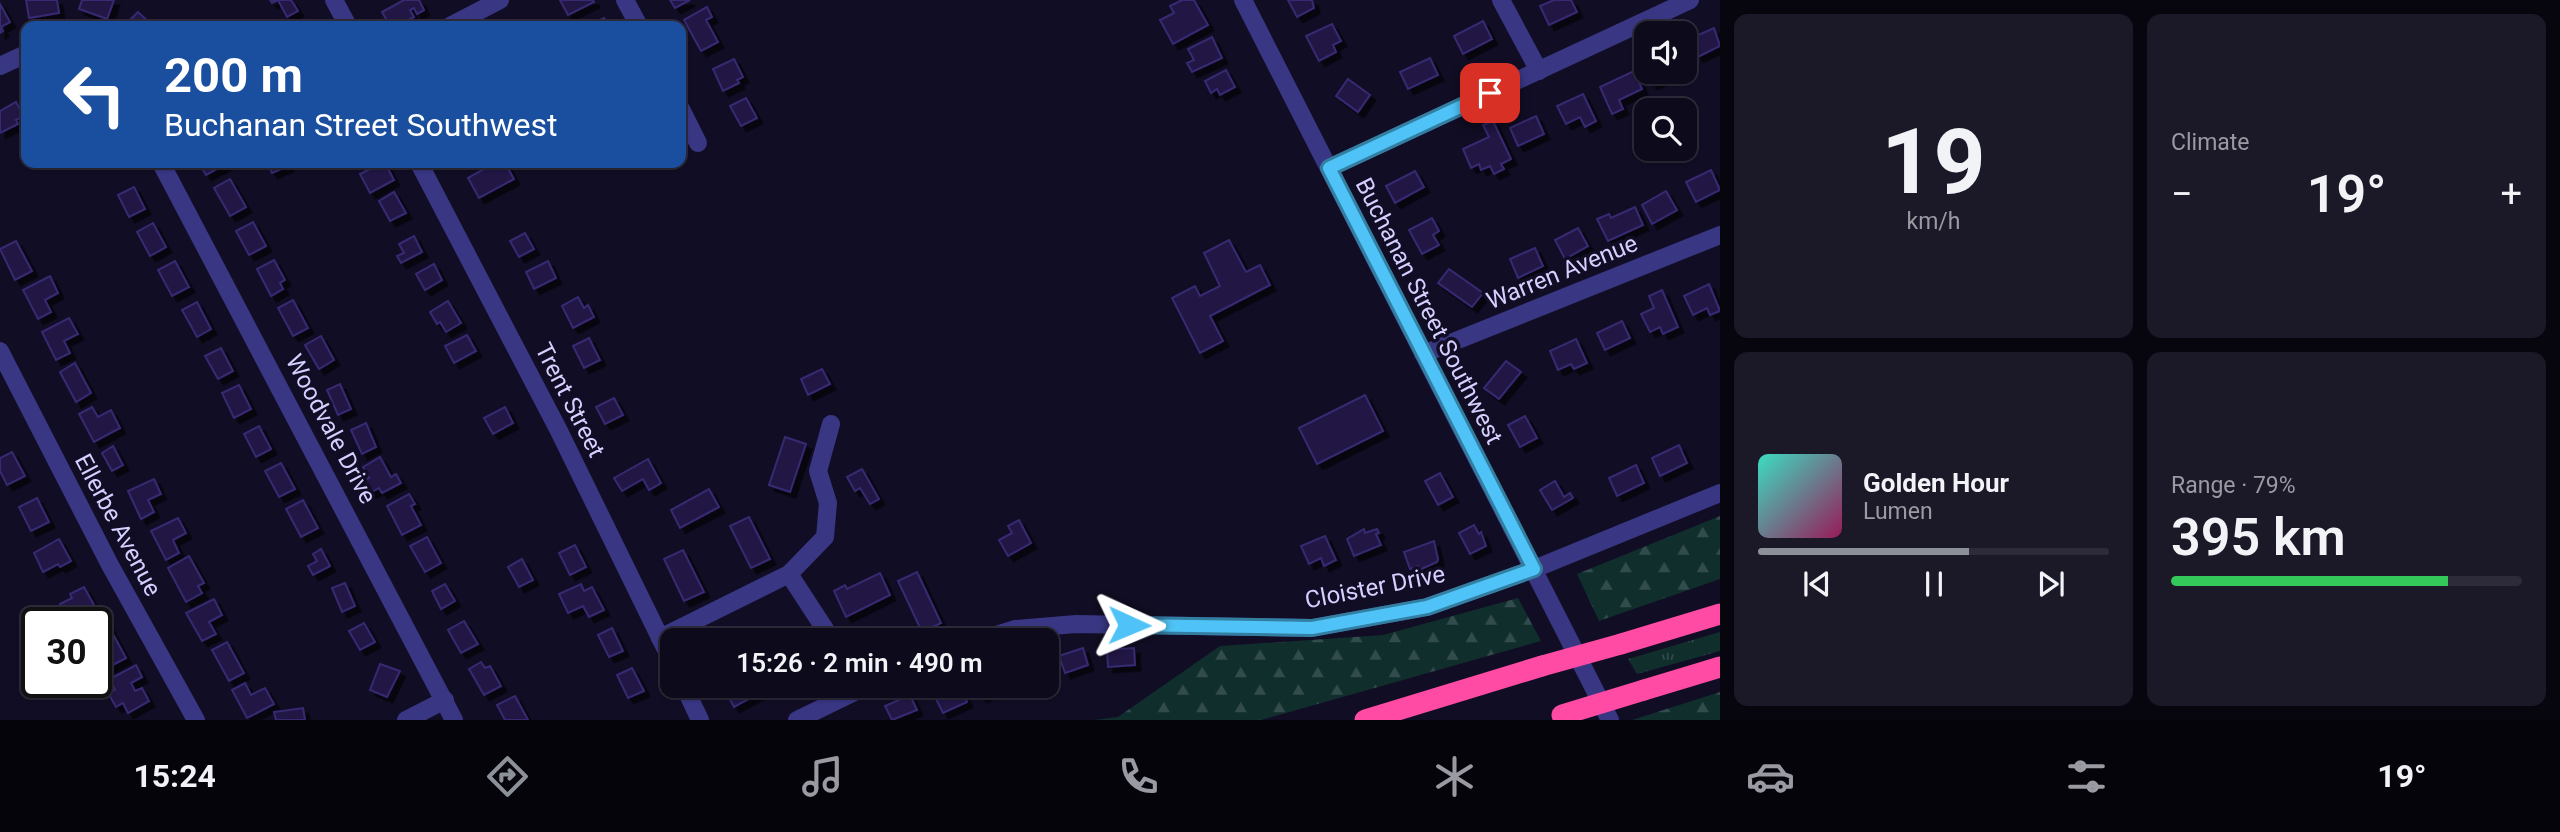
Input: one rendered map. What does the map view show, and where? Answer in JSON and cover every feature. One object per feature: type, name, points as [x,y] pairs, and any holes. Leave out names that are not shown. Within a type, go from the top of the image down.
[{"type":"highway","points":[[1365,720],[1720,614]]},
{"type":"highway","points":[[1553,718],[1720,667]]},
{"type":"street","points":[[334,0],[345,21]]},
{"type":"street","points":[[460,21],[500,0]]},
{"type":"street","points":[[625,0],[636,21]]},
{"type":"street","name":"Buchanan Street Southwest","points":[[1242,0],[1610,720]]},
{"type":"street","points":[[1502,0],[1539,71]]},
{"type":"street","points":[[1329,168],[1690,0]]},
{"type":"street","points":[[0,66],[21,56]]},
{"type":"street","points":[[686,118],[698,143]]},
{"type":"street","name":"Woodvale Drive","points":[[164,168],[454,720]]},
{"type":"street","name":"Trent Street","points":[[422,168],[558,429],[660,638]]},
{"type":"street","name":"Warren Avenue","points":[[1423,354],[1720,234]]},
{"type":"street","name":"Ellerbe Avenue","points":[[0,351],[110,565],[196,720]]},
{"type":"street","points":[[683,628],[793,579],[825,537],[828,503],[818,471],[831,424]]},
{"type":"street","name":"Cloister Drive","points":[[1027,628],[1076,624],[1312,628],[1427,607],[1534,569],[1720,493]]},
{"type":"street","points":[[793,579],[824,628]]},
{"type":"street","points":[[690,698],[700,720]]},
{"type":"street","points":[[797,720],[841,698]]},
{"type":"street","points":[[406,720],[444,700]]},
{"type":"green space","points":[[1720,516],[1720,579],[1599,621],[1577,574]]},
{"type":"green space","points":[[1518,598],[1541,641],[1261,720],[1094,720],[1118,717],[1220,646],[1383,635]]},
{"type":"green space","points":[[1720,632],[1720,651],[1637,674],[1628,659]]},
{"type":"green space","points":[[1720,692],[1720,720],[1632,720]]},
{"type":"building","points":[[26,0],[57,0],[59,13],[29,18]]},
{"type":"building","points":[[82,0],[114,0],[107,19],[79,9]]},
{"type":"building","points":[[278,0],[291,0],[298,11],[287,17]]},
{"type":"building","points":[[404,0],[419,0],[424,10],[417,14],[414,8],[410,10],[414,17],[406,21],[387,21],[382,12]]},
{"type":"building","points":[[560,0],[593,0],[594,2],[568,15]]},
{"type":"building","points":[[670,0],[690,0],[675,8]]},
{"type":"building","points":[[1182,0],[1194,0],[1208,25],[1173,44],[1160,20],[1174,13],[1170,6]]},
{"type":"building","points":[[1288,0],[1312,0],[1314,8],[1297,17]]},
{"type":"building","points":[[1554,0],[1571,0],[1577,12],[1549,25],[1540,6]]},
{"type":"building","points":[[0,4],[10,22],[1,27],[3,31],[0,33]]},
{"type":"building","points":[[707,7],[712,17],[706,20],[718,42],[701,51],[684,20]]},
{"type":"building","points":[[138,12],[148,21],[129,21]]},
{"type":"building","points":[[1483,21],[1492,39],[1463,54],[1454,36]]},
{"type":"building","points":[[1332,24],[1341,41],[1333,45],[1336,52],[1319,61],[1306,36]]},
{"type":"building","points":[[1714,28],[1720,46],[1698,57],[1697,35]]},
{"type":"building","points":[[1212,37],[1222,58],[1192,72],[1187,63],[1194,60],[1188,49]]},
{"type":"building","points":[[1430,58],[1438,75],[1408,89],[1400,72]]},
{"type":"building","points":[[734,59],[743,77],[737,80],[739,83],[723,91],[713,69]]},
{"type":"building","points":[[1226,70],[1235,87],[1220,95],[1217,89],[1211,93],[1205,81]]},
{"type":"building","points":[[1634,71],[1634,84],[1640,84],[1642,89],[1619,100],[1623,109],[1612,114],[1600,87]]},
{"type":"building","points":[[1348,79],[1370,95],[1358,112],[1336,96]]},
{"type":"building","points":[[1583,94],[1596,121],[1585,127],[1580,117],[1566,124],[1557,106]]},
{"type":"building","points":[[746,98],[757,118],[741,126],[730,106]]},
{"type":"building","points":[[16,102],[21,112],[21,117],[16,120],[18,124],[0,133],[0,111]]},
{"type":"building","points":[[1536,116],[1544,134],[1518,146],[1510,128]]},
{"type":"building","points":[[1493,121],[1511,159],[1501,164],[1504,169],[1494,174],[1490,166],[1481,170],[1479,164],[1471,168],[1463,149],[1489,137],[1483,125]]},
{"type":"building","points":[[202,168],[219,168],[206,175]]},
{"type":"building","points":[[270,168],[283,168],[272,173]]},
{"type":"building","points":[[372,168],[388,168],[394,180],[370,193],[360,174]]},
{"type":"building","points":[[486,168],[508,168],[514,179],[479,198],[468,178]]},
{"type":"building","points":[[1711,170],[1720,190],[1696,202],[1686,182]]},
{"type":"building","points":[[1415,171],[1424,187],[1395,203],[1386,186]]},
{"type":"building","points":[[230,179],[246,207],[230,216],[214,188]]},
{"type":"building","points":[[134,187],[145,209],[129,217],[118,195]]},
{"type":"building","points":[[1666,191],[1677,210],[1652,224],[1642,205]]},
{"type":"building","points":[[394,192],[406,213],[390,221],[379,201]]},
{"type":"building","points":[[1635,207],[1643,225],[1608,241],[1597,219],[1609,214],[1611,218]]},
{"type":"building","points":[[1432,218],[1439,231],[1433,235],[1439,245],[1422,254],[1409,230]]},
{"type":"building","points":[[253,222],[266,246],[249,255],[236,231]]},
{"type":"building","points":[[153,223],[166,247],[150,256],[137,232]]},
{"type":"building","points":[[1578,228],[1588,246],[1565,259],[1555,240]]},
{"type":"building","points":[[525,233],[534,249],[519,257],[510,241]]},
{"type":"building","points":[[414,236],[422,252],[401,263],[397,256],[404,253],[399,244]]},
{"type":"building","points":[[1229,240],[1246,272],[1260,265],[1270,285],[1210,316],[1223,341],[1200,353],[1172,298],[1195,286],[1200,296],[1220,286],[1204,253]]},
{"type":"building","points":[[16,241],[32,271],[15,280],[0,249]]},
{"type":"building","points":[[1535,248],[1543,266],[1518,278],[1510,259]]},
{"type":"building","points":[[274,260],[285,280],[280,283],[283,289],[271,296],[257,269]]},
{"type":"building","points":[[175,261],[189,287],[172,296],[158,270]]},
{"type":"building","points":[[548,261],[556,278],[534,289],[526,272]]},
{"type":"building","points":[[434,264],[442,280],[425,290],[416,274]]},
{"type":"building","points":[[1449,269],[1483,293],[1472,307],[1438,283]]},
{"type":"building","points":[[50,276],[58,293],[45,300],[51,312],[38,319],[23,290]]},
{"type":"building","points":[[1709,284],[1720,311],[1710,315],[1707,308],[1693,315],[1684,296]]},
{"type":"building","points":[[1662,290],[1678,327],[1663,334],[1660,327],[1650,332],[1641,314],[1654,308],[1649,296]]},
{"type":"building","points":[[578,297],[584,308],[588,305],[594,317],[573,328],[562,306]]},
{"type":"building","points":[[293,300],[308,328],[293,336],[278,308]]},
{"type":"building","points":[[448,301],[461,323],[446,332],[430,312]]},
{"type":"building","points":[[197,302],[211,329],[197,337],[182,310]]},
{"type":"building","points":[[69,318],[78,334],[64,341],[70,353],[56,360],[42,332]]},
{"type":"building","points":[[1622,321],[1630,338],[1605,350],[1597,333]]},
{"type":"building","points":[[467,335],[476,351],[454,363],[445,346]]},
{"type":"building","points":[[321,336],[334,360],[319,369],[305,345]]},
{"type":"building","points":[[589,338],[600,360],[584,368],[573,346]]},
{"type":"building","points":[[1576,339],[1587,363],[1574,369],[1571,364],[1558,370],[1550,351]]},
{"type":"building","points":[[221,348],[233,371],[218,379],[205,356]]},
{"type":"building","points":[[1506,361],[1521,372],[1499,399],[1484,388]]},
{"type":"building","points":[[75,363],[91,393],[76,402],[60,372]]},
{"type":"building","points":[[822,369],[830,384],[808,395],[801,379]]},
{"type":"building","points":[[340,384],[351,409],[338,415],[327,390]]},
{"type":"building","points":[[239,385],[251,409],[234,418],[222,393]]},
{"type":"building","points":[[1365,395],[1383,431],[1317,464],[1299,428]]},
{"type":"building","points":[[614,398],[623,415],[605,424],[596,407]]},
{"type":"building","points":[[92,407],[98,417],[111,410],[120,428],[94,442],[79,414]]},
{"type":"building","points":[[505,407],[513,423],[493,434],[484,418]]},
{"type":"building","points":[[1525,416],[1537,438],[1520,447],[1508,425]]},
{"type":"building","points":[[366,423],[376,447],[362,454],[351,430]]},
{"type":"building","points":[[259,426],[271,449],[256,457],[244,434]]},
{"type":"building","points":[[785,437],[806,444],[790,492],[769,485]]},
{"type":"building","points":[[1679,445],[1687,463],[1660,476],[1652,458]]},
{"type":"building","points":[[113,446],[123,465],[112,471],[102,453]]},
{"type":"building","points":[[12,452],[25,476],[7,485],[0,471],[0,458]]},
{"type":"building","points":[[380,457],[391,477],[396,474],[401,483],[382,493],[379,488],[370,493],[363,481],[369,478],[363,467]]},
{"type":"building","points":[[648,459],[661,483],[649,490],[643,479],[622,491],[614,478]]},
{"type":"building","points":[[281,463],[295,489],[279,497],[265,471]]},
{"type":"building","points":[[1636,465],[1644,483],[1617,496],[1609,478]]},
{"type":"building","points":[[862,469],[879,499],[870,504],[860,488],[855,491],[847,477]]},
{"type":"building","points":[[1440,473],[1453,497],[1438,505],[1425,481]]},
{"type":"building","points":[[154,479],[161,494],[148,500],[154,512],[141,519],[128,491]]},
{"type":"building","points":[[1555,481],[1564,497],[1570,493],[1573,498],[1552,510],[1540,490]]},
{"type":"building","points":[[709,489],[719,507],[680,528],[671,510]]},
{"type":"building","points":[[409,494],[415,504],[411,506],[421,525],[402,535],[387,506]]},
{"type":"building","points":[[37,498],[49,522],[31,531],[19,507]]},
{"type":"building","points":[[303,500],[318,528],[301,537],[286,509]]},
{"type":"building","points":[[749,517],[770,559],[751,568],[730,526]]},
{"type":"building","points":[[178,518],[186,533],[173,540],[179,553],[166,560],[151,531]]},
{"type":"building","points":[[1019,520],[1031,543],[1008,556],[999,540],[1012,533],[1008,526]]},
{"type":"building","points":[[1474,525],[1479,534],[1481,532],[1486,546],[1470,554],[1459,533]]},
{"type":"building","points":[[1364,529],[1365,533],[1377,529],[1379,533],[1376,534],[1381,545],[1354,556],[1347,539]]},
{"type":"building","points":[[1325,536],[1336,560],[1324,566],[1321,558],[1309,564],[1301,546]]},
{"type":"building","points":[[427,537],[441,563],[425,572],[410,546]]},
{"type":"building","points":[[59,539],[71,561],[43,572],[34,553]]},
{"type":"building","points":[[1434,541],[1437,562],[1419,570],[1418,566],[1410,569],[1404,552]]},
{"type":"building","points":[[575,545],[586,567],[570,575],[559,553]]},
{"type":"building","points":[[321,549],[330,566],[313,575],[308,566],[317,561],[313,554]]},
{"type":"building","points":[[683,550],[704,592],[684,601],[664,559]]},
{"type":"building","points":[[189,556],[204,583],[198,586],[202,593],[186,602],[168,568]]},
{"type":"building","points":[[522,559],[533,580],[519,587],[508,567]]},
{"type":"building","points":[[917,572],[941,623],[930,628],[920,628],[898,581]]},
{"type":"building","points":[[880,573],[890,595],[846,617],[834,591],[845,585],[847,589]]},
{"type":"building","points":[[345,583],[355,606],[342,612],[332,588]]},
{"type":"building","points":[[445,584],[455,601],[441,609],[432,591]]},
{"type":"building","points":[[581,584],[584,591],[592,587],[604,610],[589,617],[583,606],[568,613],[559,594]]},
{"type":"building","points":[[84,587],[95,607],[62,607],[60,604],[72,598],[70,594]]},
{"type":"building","points":[[214,599],[222,615],[209,622],[216,634],[202,641],[186,613]]},
{"type":"building","points":[[464,621],[478,644],[461,653],[448,630]]},
{"type":"building","points":[[364,623],[375,642],[360,650],[349,631]]},
{"type":"building","points":[[612,628],[623,651],[609,657],[598,635]]},
{"type":"building","points":[[112,632],[126,658],[112,665]]},
{"type":"building","points":[[227,642],[244,673],[229,681],[212,650]]},
{"type":"building","points":[[1083,648],[1088,665],[1065,673],[1059,656]]},
{"type":"building","points":[[1134,648],[1135,665],[1108,667],[1107,650]]},
{"type":"building","points":[[481,662],[485,668],[490,666],[501,686],[484,695],[469,669]]},
{"type":"building","points":[[380,664],[400,671],[387,697],[370,690]]},
{"type":"building","points":[[136,665],[142,677],[131,683],[135,691],[142,688],[149,701],[128,713],[123,703],[116,707],[111,698],[115,690],[112,678]]},
{"type":"building","points":[[632,668],[644,691],[628,698],[617,675]]},
{"type":"building","points":[[245,683],[251,695],[265,688],[274,704],[247,718],[232,690]]},
{"type":"building","points":[[515,696],[528,720],[505,720],[497,705]]},
{"type":"building","points":[[729,698],[750,698],[734,707]]},
{"type":"building","points":[[903,698],[911,698],[917,710],[892,720],[885,706]]},
{"type":"building","points":[[936,698],[965,698],[967,702],[943,713]]},
{"type":"building","points":[[303,708],[305,720],[276,720],[274,712]]},
{"type":"route","points":[[1129,625],[1312,628],[1427,607],[1534,569],[1329,168],[1490,93]]}]
